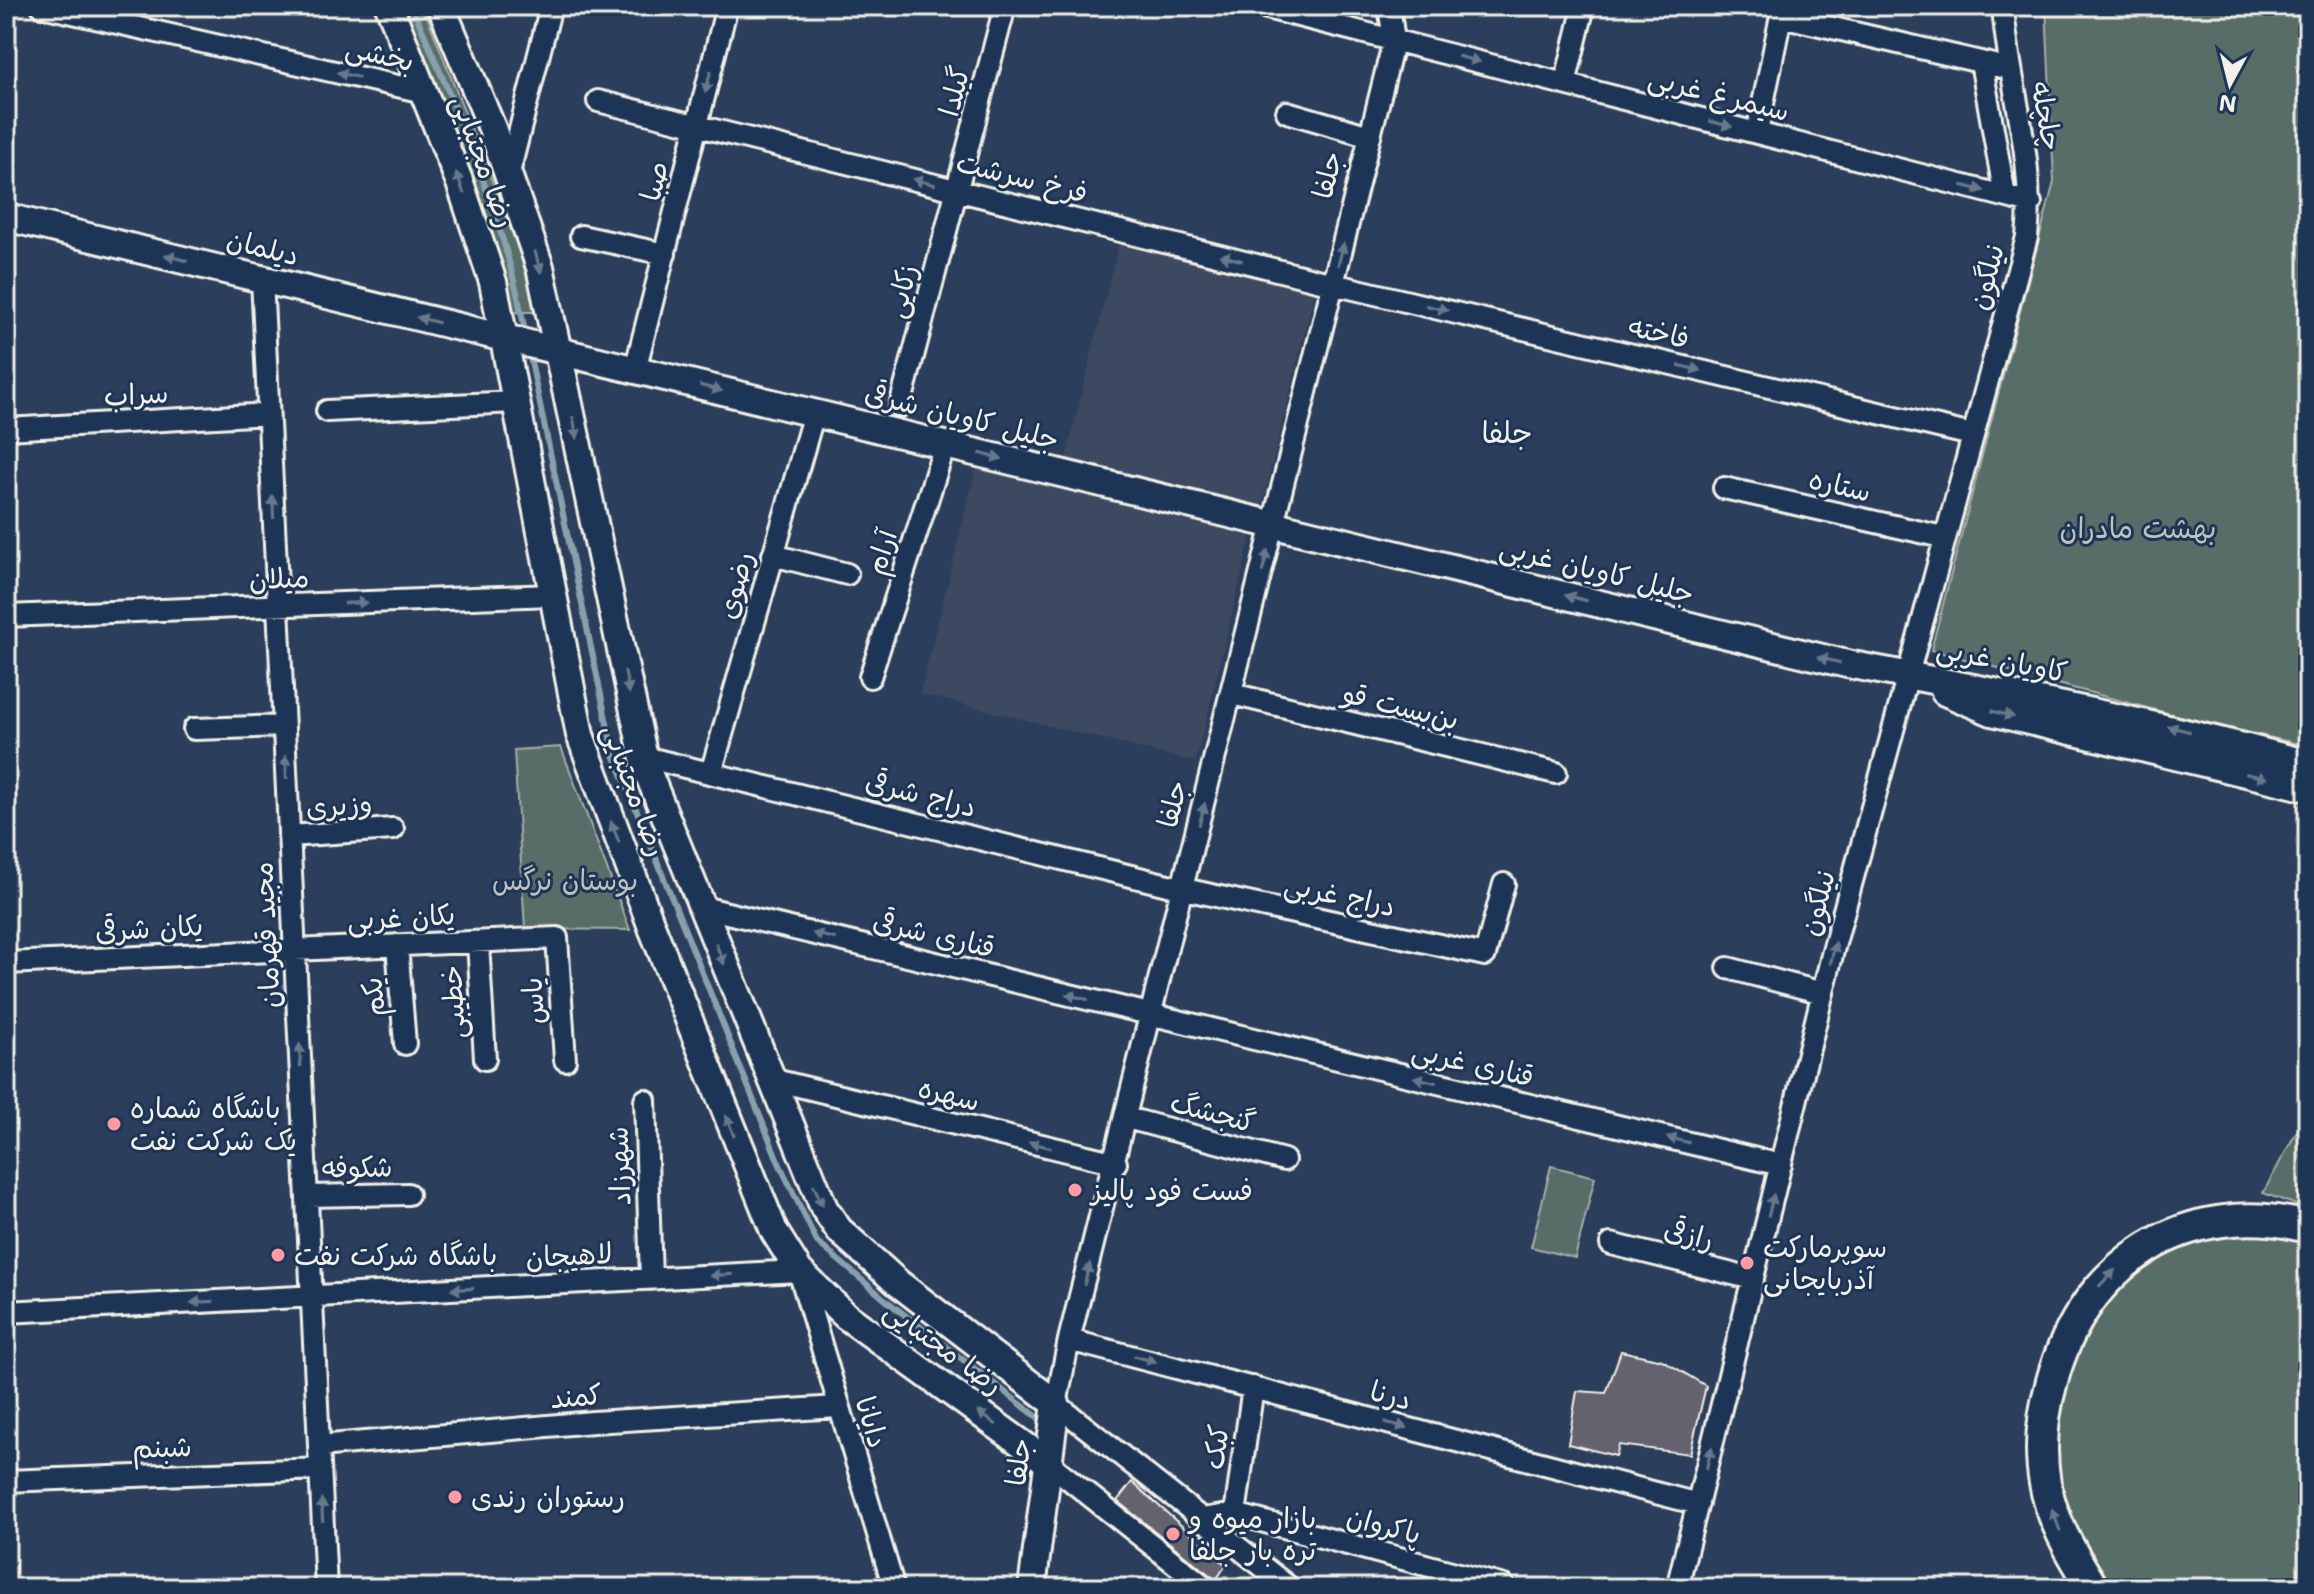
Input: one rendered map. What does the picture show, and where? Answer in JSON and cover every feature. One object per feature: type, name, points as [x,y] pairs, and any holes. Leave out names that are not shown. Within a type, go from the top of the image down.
[{"type":"highway","points":[[2093,1588],[2064,1540],[2053,1511],[2042,1453],[2049,1394],[2064,1345],[2079,1314],[2121,1264],[2163,1237],[2241,1220],[2279,1219],[2308,1227]]},
{"type":"main road","name":"رضا مجتبایی","points":[[389,6],[482,245],[504,338],[577,722],[597,787],[748,1172],[783,1248],[799,1271],[846,1316],[1050,1464]]},
{"type":"main road","name":"رضا مجتبایی","points":[[441,6],[509,173],[540,267],[644,757],[824,1208],[839,1230],[898,1283],[1056,1404]]},
{"type":"main road","name":"دیلمان","points":[[6,217],[560,351]]},
{"type":"main road","name":"جلیل کاویان شرقی","points":[[560,351],[1274,524]]},
{"type":"main road","name":"جلیل کاویان غربی","points":[[1274,524],[1847,664],[1905,675]]},
{"type":"main road","name":"کاویان غربی","points":[[1905,675],[2001,690],[2177,728],[2308,764]]},
{"type":"main road","name":"کاویان غربی","points":[[1905,675],[1992,712],[2308,788]]},
{"type":"main road","name":"جلفا","points":[[1032,1588],[1056,1404]]},
{"type":"street","name":"بخشی","points":[[42,6],[424,92]]},
{"type":"street","points":[[509,173],[551,6]]},
{"type":"street","name":"صبا","points":[[635,370],[727,6]]},
{"type":"street","name":"گیلدا","points":[[957,190],[1005,6]]},
{"type":"street","name":"سیمرغ غربی","points":[[1259,6],[2031,203]]},
{"type":"street","points":[[1389,6],[1394,40]]},
{"type":"street","points":[[1565,84],[1584,6]]},
{"type":"street","name":"چلچله","points":[[2003,6],[2031,203],[2027,237]]},
{"type":"street","points":[[1757,133],[1782,11],[2011,69]]},
{"type":"street","name":"جلفا","points":[[1056,1404],[1069,1340],[1153,1015],[1394,40]]},
{"type":"street","points":[[1981,62],[2005,196]]},
{"type":"street","name":"فرخ سرشت","points":[[598,101],[1333,284]]},
{"type":"street","points":[[1287,112],[1370,136]]},
{"type":"street","name":"زکایی","points":[[900,406],[957,190]]},
{"type":"street","points":[[581,236],[665,254]]},
{"type":"street","name":"نیلگون","points":[[1677,1588],[1823,993],[1905,675],[2027,237]]},
{"type":"street","name":"مجید قهرمان","points":[[262,279],[326,1588]]},
{"type":"street","name":"فاخته","points":[[1333,284],[1972,435]]},
{"type":"street","points":[[327,411],[516,402]]},
{"type":"street","name":"رضوی","points":[[711,773],[814,413]]},
{"type":"street","name":"سراب","points":[[6,429],[268,414]]},
{"type":"street","name":"آرام","points":[[870,677],[945,445]]},
{"type":"street","name":"ستاره","points":[[1724,488],[1943,537]]},
{"type":"street","points":[[773,555],[847,574]]},
{"type":"street","name":"میلان","points":[[6,616],[553,595]]},
{"type":"street","name":"بن‌بست قو","points":[[1232,694],[1556,773]]},
{"type":"street","points":[[194,729],[284,726]]},
{"type":"street","name":"دراج شرقی","points":[[644,757],[1184,889]]},
{"type":"street","name":"وزیری","points":[[289,836],[393,829]]},
{"type":"street","name":"دراج غربی","points":[[1184,889],[1485,955],[1504,884]]},
{"type":"street","name":"قناری شرقی","points":[[702,907],[1153,1015]]},
{"type":"street","name":"یکان غربی","points":[[295,950],[557,938]]},
{"type":"street","name":"یاس","points":[[557,938],[565,1060]]},
{"type":"street","name":"خطیبی","points":[[478,942],[485,1059]]},
{"type":"street","name":"یکم","points":[[397,945],[405,1044]]},
{"type":"street","name":"یکان شرقی","points":[[6,963],[295,950]]},
{"type":"street","points":[[1728,968],[1823,993]]},
{"type":"street","name":"قناری غربی","points":[[1153,1015],[1781,1165]]},
{"type":"street","name":"سهره","points":[[770,1079],[1116,1163]]},
{"type":"street","name":"شهرزاد","points":[[645,1100],[651,1279]]},
{"type":"street","name":"گنجشگ","points":[[1127,1118],[1284,1160]]},
{"type":"street","name":"شکوفه","points":[[307,1196],[408,1194]]},
{"type":"street","name":"رازقی","points":[[1611,1244],[1753,1279]]},
{"type":"street","name":"لاهیجان","points":[[6,1312],[799,1271]]},
{"type":"street","name":"دایانا","points":[[799,1271],[894,1588]]},
{"type":"street","name":"درنا","points":[[1069,1340],[1698,1504]]},
{"type":"street","name":"کبک","points":[[1235,1514],[1253,1387]]},
{"type":"street","points":[[1056,1404],[1290,1588]]},
{"type":"street","name":"کمند","points":[[319,1446],[593,1422],[838,1407]]},
{"type":"street","points":[[1050,1464],[1206,1588]]},
{"type":"street","name":"شبنم","points":[[6,1481],[320,1469]]},
{"type":"street","name":"پاکروان","points":[[1203,1519],[1235,1514],[1504,1586]]},
{"type":"shaded area","points":[[1119,242],[1315,291],[1261,510],[1065,462]]},
{"type":"shaded area","points":[[976,469],[1251,536],[1196,762],[920,694]]},
{"type":"green space","points":[[401,6],[423,6],[519,250],[537,312],[510,312]]},
{"type":"green space","name":"بهشت مادران","points":[[2046,6],[2308,6],[2308,746],[2174,715],[1931,650],[2054,182]]},
{"type":"green space","name":"بوستان نرگس","points":[[561,747],[630,930],[525,929],[514,750]]},
{"type":"green space","points":[[2308,1111],[2308,1209],[2263,1193]]},
{"type":"green space","points":[[1551,1166],[1595,1177],[1575,1258],[1531,1247]]},
{"type":"green space","points":[[2269,1233],[2308,1239],[2308,1588],[2103,1588],[2086,1563],[2052,1467],[2063,1367],[2126,1272],[2190,1238]]},
{"type":"building","points":[[1621,1351],[1662,1360],[1706,1386],[1690,1454],[1619,1445],[1616,1456],[1568,1444],[1577,1391],[1606,1393]]},
{"type":"building","name":"بازار میوه و تره بار جلفا","points":[[1132,1482],[1226,1565],[1216,1580],[1117,1501]]},
{"type":"waterway","points":[[412,6],[479,168],[506,251],[526,337]]},
{"type":"waterway","points":[[529,352],[613,752],[779,1163],[817,1242],[888,1302],[1040,1419]]},
{"type":"waterway","points":[[1226,1578],[1237,1588]]},
{"type":"place","name":"باشگاه شماره یک شرکت نفت","points":[[114,1124]]},
{"type":"place","name":"فست فود پالیز","points":[[1075,1190]]},
{"type":"place","name":"باشگاه شرکت نفت","points":[[278,1255]]},
{"type":"place","name":"سوپرمارکت آذربایجانی","points":[[1747,1263]]},
{"type":"place","name":"رستوران رندی","points":[[455,1497]]},
{"type":"place","name":"بازار میوه و تره بار جلفا","points":[[1173,1534]]},
{"type":"district","name":"جلفا","points":[[1507,433]]}]
